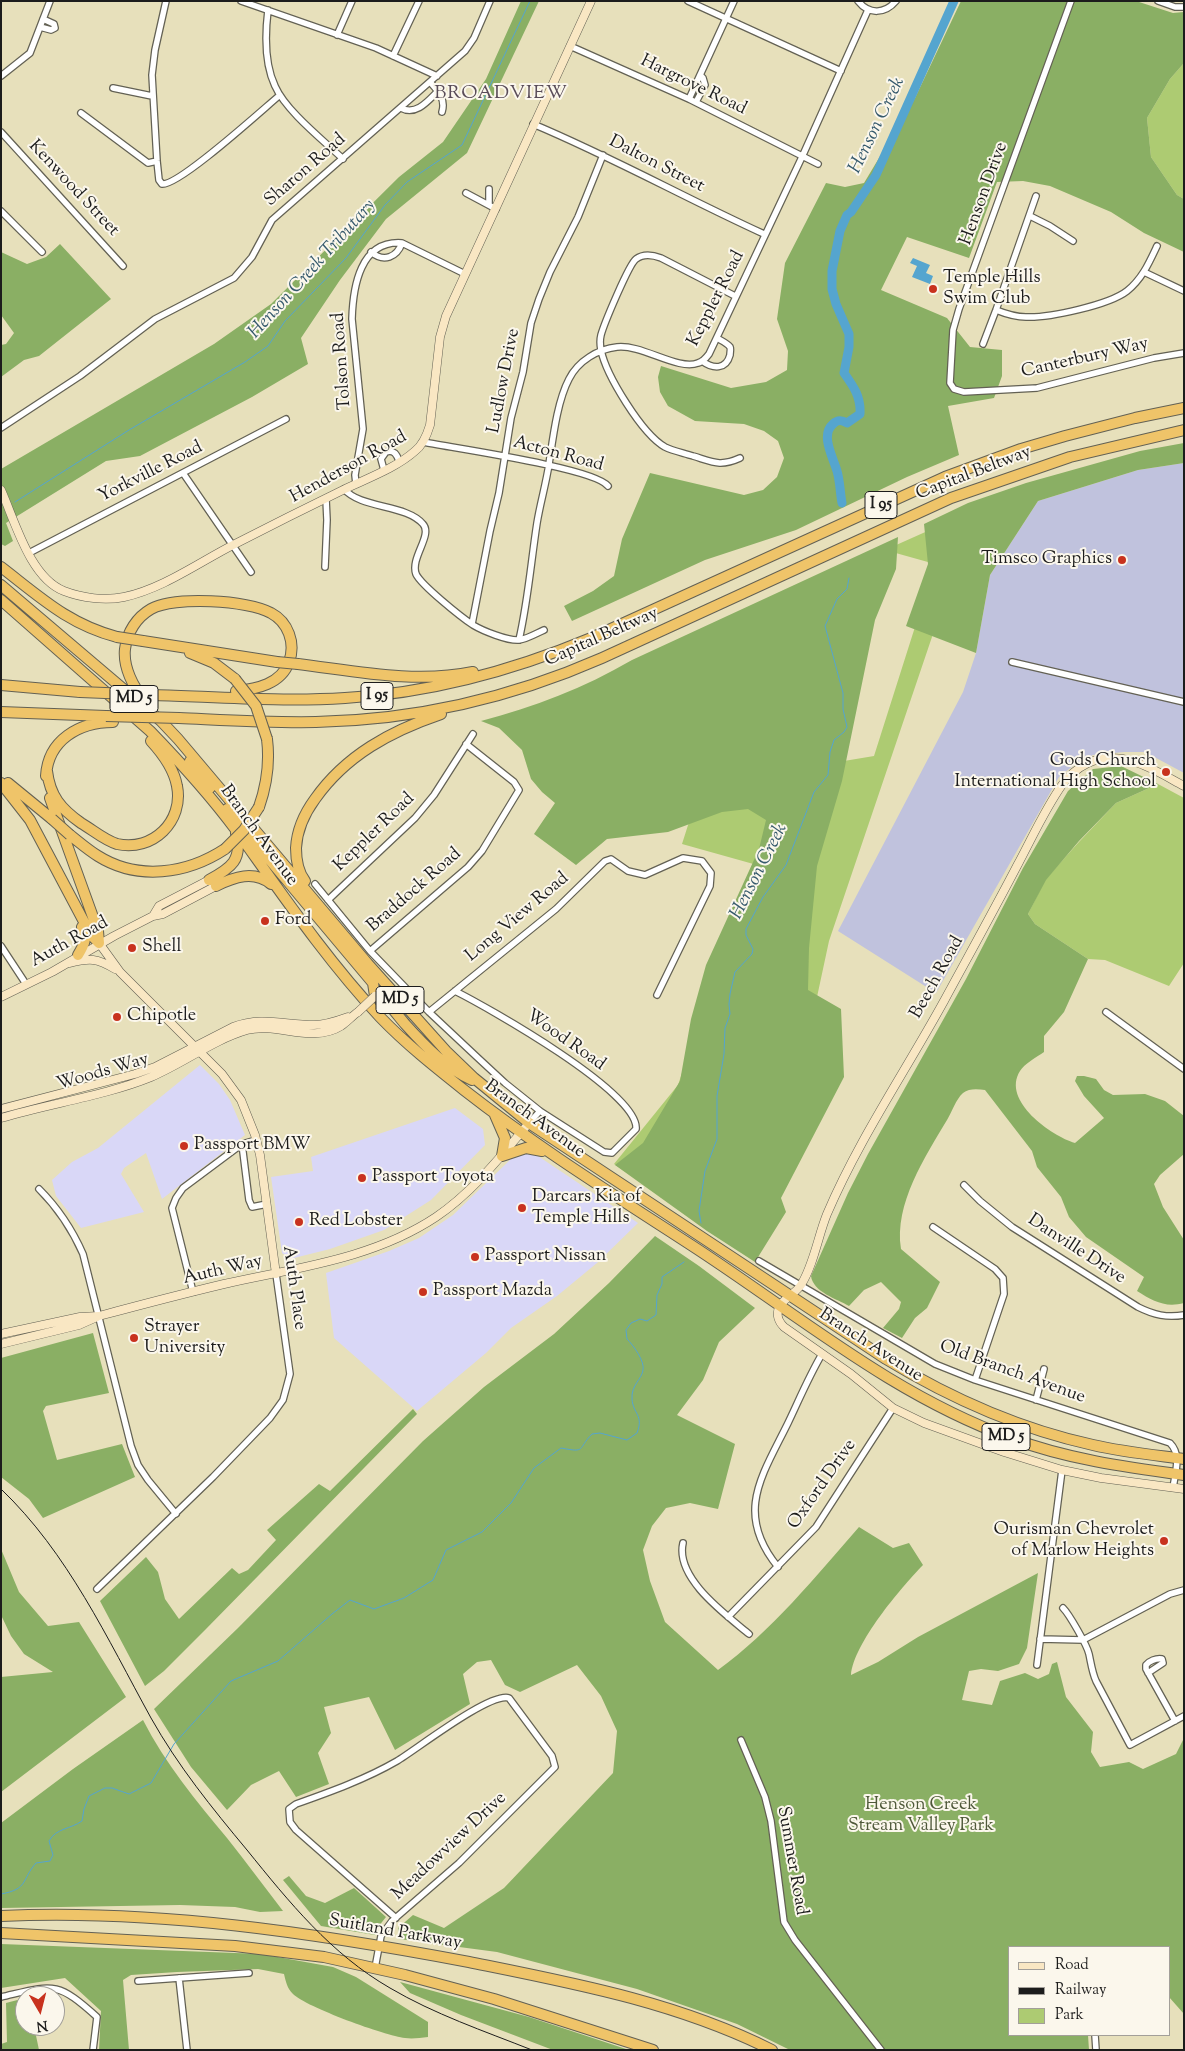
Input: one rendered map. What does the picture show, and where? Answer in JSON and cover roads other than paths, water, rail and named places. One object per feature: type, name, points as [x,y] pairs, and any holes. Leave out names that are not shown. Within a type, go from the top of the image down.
[{"type":"highway","name":"Capital Beltway","points":[[1,690],[316,699],[400,693],[488,675],[538,659],[591,638],[904,494],[955,473],[1065,436],[1184,408]]},
{"type":"highway","name":"Capital Beltway","points":[[1,712],[109,719],[335,721],[403,715],[464,704],[509,693],[571,672],[951,498],[1070,457],[1184,430]]},
{"type":"highway","points":[[1,567],[69,618],[86,627],[118,637],[277,662],[399,676],[452,676],[537,656],[591,638]]},
{"type":"highway","name":"Branch Avenue","points":[[1,585],[161,721],[326,904],[368,964],[446,1052],[482,1085],[530,1123],[894,1364],[939,1390],[974,1406],[1070,1439],[1105,1447],[1180,1458]]},
{"type":"highway","name":"Branch Avenue","points":[[1,600],[93,680],[168,749],[236,830],[331,960],[380,1017],[427,1060],[520,1134],[694,1247],[865,1364],[953,1414],[993,1432],[1037,1447],[1127,1468],[1179,1474]]},
{"type":"highway","points":[[155,695],[238,691],[254,689],[269,684],[283,673],[290,659],[292,645],[286,626],[276,616],[265,610],[234,604],[199,601],[160,605],[145,613],[133,626],[126,642],[125,651],[127,667],[134,686],[143,698],[180,736],[211,776]]},
{"type":"highway","points":[[1,606],[54,646]]},
{"type":"highway","points":[[1,778],[98,856],[126,868],[154,872],[181,869],[205,861],[225,849],[244,830],[258,807],[267,780],[269,765],[267,739],[256,706],[235,679],[225,670],[201,657],[143,641]]},
{"type":"highway","points":[[73,647],[187,758],[277,870],[373,983],[377,997],[387,1002],[407,1026],[460,1075],[482,1085]]},
{"type":"highway","points":[[47,771],[52,794],[60,806],[70,815],[111,842],[135,845],[149,841],[163,832],[174,817],[177,809],[178,793],[174,776],[166,761],[157,747],[93,680]]},
{"type":"highway","points":[[1,685],[80,692]]},
{"type":"highway","points":[[326,904],[302,877],[296,852],[298,830],[303,817],[322,789],[350,761],[394,732],[434,716],[509,693]]},
{"type":"highway","points":[[99,944],[98,931],[47,789],[47,771],[51,753],[67,735],[109,719]]},
{"type":"highway","points":[[1,783],[30,820],[91,935],[99,944]]},
{"type":"highway","points":[[212,883],[237,858],[238,841],[236,830]]},
{"type":"highway","points":[[212,883],[241,876],[253,876],[261,877],[276,887]]},
{"type":"highway","points":[[67,889],[69,900],[85,933],[85,940],[78,955]]},
{"type":"highway","points":[[493,1112],[504,1138],[502,1156],[526,1148],[552,1154]]},
{"type":"highway","name":"Suitland Parkway","points":[[1,1916],[101,1916],[182,1920],[269,1929],[379,1946],[510,1970],[634,1998],[703,2020],[772,2050]]},
{"type":"highway","name":"Suitland Parkway","points":[[1,1933],[249,1947],[311,1955],[375,1968],[520,2006],[653,2050]]},
{"type":"street","points":[[1,76],[30,53],[50,1]]},
{"type":"street","points":[[166,1],[154,50],[152,75],[152,96],[160,182],[164,184],[182,175],[280,95]]},
{"type":"street","points":[[241,1],[338,34],[437,76]]},
{"type":"street","points":[[338,34],[352,1]]},
{"type":"street","points":[[393,56],[419,1]]},
{"type":"street","name":"Sharon Road","points":[[1,428],[80,376],[155,319],[234,278],[244,268],[258,247],[272,220],[466,51],[474,38],[490,1]]},
{"type":"street","name":"Henderson Road","points":[[29,553],[43,576],[57,587],[81,596],[112,599],[125,597],[151,587],[326,500],[415,452],[423,442],[430,426],[434,407],[440,336],[446,316],[492,207],[591,1]]},
{"type":"street","points":[[688,1],[841,71]]},
{"type":"street","points":[[689,99],[734,1]]},
{"type":"street","points":[[858,1],[868,10],[874,11],[886,10],[896,1]]},
{"type":"street","name":"Henson Drive","points":[[964,392],[954,389],[950,383],[953,330],[980,250],[1071,1]]},
{"type":"street","points":[[1158,1],[1175,7],[1184,7]]},
{"type":"street","points":[[268,10],[267,59],[274,83],[280,95],[300,119],[343,159]]},
{"type":"street","name":"Keppler Road","points":[[519,640],[528,596],[537,522],[565,388],[578,367],[601,350],[625,346],[635,347],[693,365],[702,361],[709,354],[802,157],[868,10]]},
{"type":"street","points":[[40,27],[51,30],[55,28],[54,24],[43,19]]},
{"type":"street","name":"Hargrove Road","points":[[570,46],[696,102],[818,164]]},
{"type":"street","points":[[696,102],[705,85],[700,75]]},
{"type":"street","points":[[430,82],[444,102],[442,112]]},
{"type":"street","points":[[112,88],[152,96]]},
{"type":"street","points":[[401,108],[409,110],[417,108],[438,91]]},
{"type":"street","points":[[81,113],[148,163],[157,161]]},
{"type":"street","name":"Dalton Street","points":[[533,124],[603,155],[692,201],[764,234]]},
{"type":"street","name":"Kenwood Street","points":[[1,132],[123,266]]},
{"type":"street","name":"Ludlow Drive","points":[[472,624],[506,456],[511,418],[523,372],[531,323],[539,299],[578,217],[603,155]]},
{"type":"street","points":[[489,189],[492,207]]},
{"type":"street","points":[[466,193],[492,207]]},
{"type":"street","points":[[983,344],[1036,196]]},
{"type":"street","points":[[1,211],[42,252]]},
{"type":"street","points":[[1030,216],[1073,241]]},
{"type":"street","points":[[402,243],[397,253],[390,257],[381,258],[371,252],[384,244],[402,243],[465,274]]},
{"type":"street","points":[[996,310],[1016,317],[1029,318],[1101,303],[1128,290],[1144,272],[1157,246]]},
{"type":"street","name":"Tolson Road","points":[[356,484],[363,429],[352,318],[357,278],[363,263],[371,252]]},
{"type":"street","points":[[735,296],[661,258],[654,255],[644,256],[634,261],[606,319],[601,336],[601,350],[618,390],[648,433],[657,441],[665,447],[718,464],[740,458]]},
{"type":"street","points":[[1144,272],[1184,291]]},
{"type":"street","points":[[702,361],[714,368],[720,367],[728,361],[731,349],[717,338]]},
{"type":"street","name":"Canterbury Way","points":[[964,392],[1037,388],[1154,358],[1184,353]]},
{"type":"street","name":"Yorkville Road","points":[[29,553],[286,419]]},
{"type":"street","name":"Acton Road","points":[[423,442],[506,456],[549,466],[601,479],[608,486]]},
{"type":"street","points":[[384,470],[381,458],[386,452],[396,453],[400,461]]},
{"type":"street","points":[[183,473],[251,572]]},
{"type":"street","points":[[1,490],[29,553]]},
{"type":"street","points":[[344,490],[353,497],[414,516],[423,524],[426,532],[415,563],[416,575],[423,584],[472,624],[492,634],[519,640],[544,630]]},
{"type":"street","points":[[325,567],[328,520],[326,500]]},
{"type":"street","points":[[1012,662],[1184,702]]},
{"type":"street","name":"Keppler Road","points":[[326,904],[416,818],[434,795],[473,734]]},
{"type":"street","name":"Braddock Road","points":[[370,951],[468,867],[482,851],[519,790],[518,787],[466,744]]},
{"type":"street","name":"Beech Road","points":[[780,1306],[801,1285],[809,1268],[820,1230],[842,1182],[1062,785],[1077,769],[1088,763],[1098,759],[1118,758],[1138,762],[1184,786]]},
{"type":"street","name":"Long View Road","points":[[429,1012],[556,909],[605,861],[611,859],[626,870],[645,875],[657,871],[676,860],[690,858],[702,861],[711,874],[708,890],[657,995]]},
{"type":"street","name":"Auth Road","points":[[1,997],[153,916],[164,914],[212,883]]},
{"type":"street","points":[[315,884],[326,904],[429,1012],[504,1083],[540,1111]]},
{"type":"street","name":"Auth Place","points":[[97,1589],[176,1514],[270,1418],[283,1400],[290,1374],[267,1204],[256,1140],[241,1100],[222,1074],[120,972],[99,944]]},
{"type":"street","points":[[1,946],[26,984]]},
{"type":"street","points":[[65,964],[89,958],[98,960],[120,972]]},
{"type":"street","name":"Wood Road","points":[[455,991],[532,1034],[585,1071],[624,1105],[634,1118],[636,1129],[612,1153],[604,1152],[540,1111]]},
{"type":"street","name":"Woods Way","points":[[1,1109],[135,1074],[234,1034],[249,1030],[266,1028],[307,1033],[322,1032],[342,1026],[350,1017],[377,997]]},
{"type":"street","points":[[1106,1012],[1184,1069]]},
{"type":"street","name":"Woods Way","points":[[1,1118],[128,1085],[152,1076],[197,1050]]},
{"type":"street","name":"Auth Way","points":[[1,1344],[79,1325],[99,1316],[193,1292],[276,1274],[358,1252],[419,1227],[453,1204],[502,1156],[540,1111]]},
{"type":"street","points":[[193,1292],[172,1208],[176,1198],[183,1188],[242,1144],[256,1140]]},
{"type":"street","points":[[242,1144],[249,1200],[252,1207],[267,1204]]},
{"type":"street","name":"Danville Drive","points":[[964,1185],[980,1201],[1012,1227],[1138,1307],[1149,1313],[1167,1317],[1184,1315]]},
{"type":"street","points":[[39,1189],[60,1212],[75,1234],[90,1275],[119,1402],[135,1457],[148,1480],[176,1514]]},
{"type":"street","points":[[934,1227],[995,1269],[1003,1278],[1004,1294],[975,1380]]},
{"type":"street","name":"Old Branch Avenue","points":[[759,1261],[932,1362],[975,1380],[1170,1443],[1180,1458]]},
{"type":"street","points":[[780,1306],[779,1321],[784,1327],[893,1408],[954,1434],[1011,1455],[1062,1470],[1101,1478],[1184,1489]]},
{"type":"street","name":"Auth Way","points":[[1,1334],[80,1316],[99,1316]]},
{"type":"street","points":[[778,1567],[761,1542],[755,1514],[756,1491],[822,1354]]},
{"type":"street","points":[[1036,1400],[1044,1369]]},
{"type":"street","name":"Oxford Drive","points":[[728,1617],[824,1517],[893,1408]]},
{"type":"street","points":[[1173,1488],[1179,1474],[1180,1458]]},
{"type":"street","points":[[1037,1665],[1062,1470]]},
{"type":"street","points":[[683,1543],[682,1558],[697,1586],[728,1617],[749,1634]]},
{"type":"street","points":[[1040,1639],[1083,1640],[1170,1594],[1184,1590]]},
{"type":"street","points":[[1063,1608],[1089,1652],[1091,1671],[1130,1745],[1184,1716]]},
{"type":"street","points":[[1148,1673],[1175,1721]]},
{"type":"street","name":"Meadowview Drive","points":[[375,1968],[382,1933],[396,1918],[459,1863],[554,1770],[554,1760],[509,1698],[496,1699],[468,1714],[397,1761],[291,1807],[288,1812],[290,1822],[302,1836],[396,1918]]},
{"type":"street","name":"Summer Road","points":[[741,1740],[765,1796],[771,1821],[784,1922],[795,1940],[881,2050]]},
{"type":"street","points":[[138,1981],[249,1973]]},
{"type":"street","points":[[179,1978],[187,2050]]},
{"type":"street","points":[[1,1997],[51,1987],[66,1992],[97,2017],[93,2050]]},
{"type":"street","points":[[1095,2036],[1096,2050]]},
{"type":"water","points":[[913,258],[930,265],[926,273],[933,276],[930,284],[912,277],[917,266],[910,263]]},
{"type":"waterway","name":"Henson Creek Tributary","points":[[15,502],[129,430],[245,362],[268,346],[285,321],[346,258],[385,205],[407,182],[462,145],[530,1]]},
{"type":"waterway","name":"Henson Creek","points":[[842,503],[838,475],[827,440],[828,434],[829,429],[835,422],[843,421],[847,423],[860,414],[860,408],[856,392],[844,373],[849,347],[849,334],[836,304],[832,289],[832,271],[840,231],[847,215],[876,175],[954,1]]},
{"type":"waterway","name":"Henson Creek","points":[[701,1223],[699,1211],[705,1171],[717,1139],[717,1096],[724,1054],[725,1028],[730,1014],[730,994],[735,972],[752,954],[753,949],[746,935],[746,929],[763,897],[786,865],[814,792],[828,775],[830,752],[834,740],[847,727],[843,709],[843,693],[825,626],[837,599],[847,589],[849,578]]},
{"type":"waterway","name":"Henson Creek","points":[[1,1894],[10,1892],[20,1886],[36,1863],[50,1861],[53,1855],[49,1841],[60,1831],[82,1821],[89,1796],[105,1788],[112,1788],[129,1794],[151,1783],[174,1744],[231,1681],[278,1661],[350,1600],[374,1609],[404,1598],[433,1580],[446,1550],[482,1532],[511,1503],[534,1468],[561,1448],[581,1449],[592,1434],[600,1433],[627,1440],[637,1433],[639,1418],[633,1404],[632,1394],[642,1373],[643,1366],[638,1353],[627,1339],[626,1330],[631,1323],[640,1319],[647,1321],[656,1315],[657,1295],[662,1284],[662,1277],[684,1262]]},
{"type":"railway","points":[[1,1489],[25,1514],[66,1568],[102,1627],[161,1736],[184,1770],[208,1802],[312,1926],[349,1959],[390,1988],[442,2014],[532,2050]]},
{"type":"place","name":"Temple Hills Swim Club","points":[[933,289]]},
{"type":"place","name":"Timsco Graphics","points":[[1122,560]]},
{"type":"place","name":"Gods Church International High School","points":[[1166,772]]},
{"type":"place","name":"Ford","points":[[265,921]]},
{"type":"place","name":"Shell","points":[[132,948]]},
{"type":"place","name":"Chipotle","points":[[117,1017]]},
{"type":"place","name":"Passport BMW","points":[[184,1146]]},
{"type":"place","name":"Passport Toyota","points":[[362,1178]]},
{"type":"place","name":"Darcars Kia of Temple Hills","points":[[522,1208]]},
{"type":"place","name":"Red Lobster","points":[[299,1222]]},
{"type":"place","name":"Passport Nissan","points":[[475,1257]]},
{"type":"place","name":"Passport Mazda","points":[[423,1292]]},
{"type":"place","name":"Strayer University","points":[[134,1338]]},
{"type":"place","name":"Ourisman Chevrolet of Marlow Heights","points":[[1164,1541]]},
{"type":"district","name":"BROADVIEW","points":[[501,95]]},
{"type":"park label","name":"Henson Creek Stream Valley Park","points":[[921,1816]]}]
